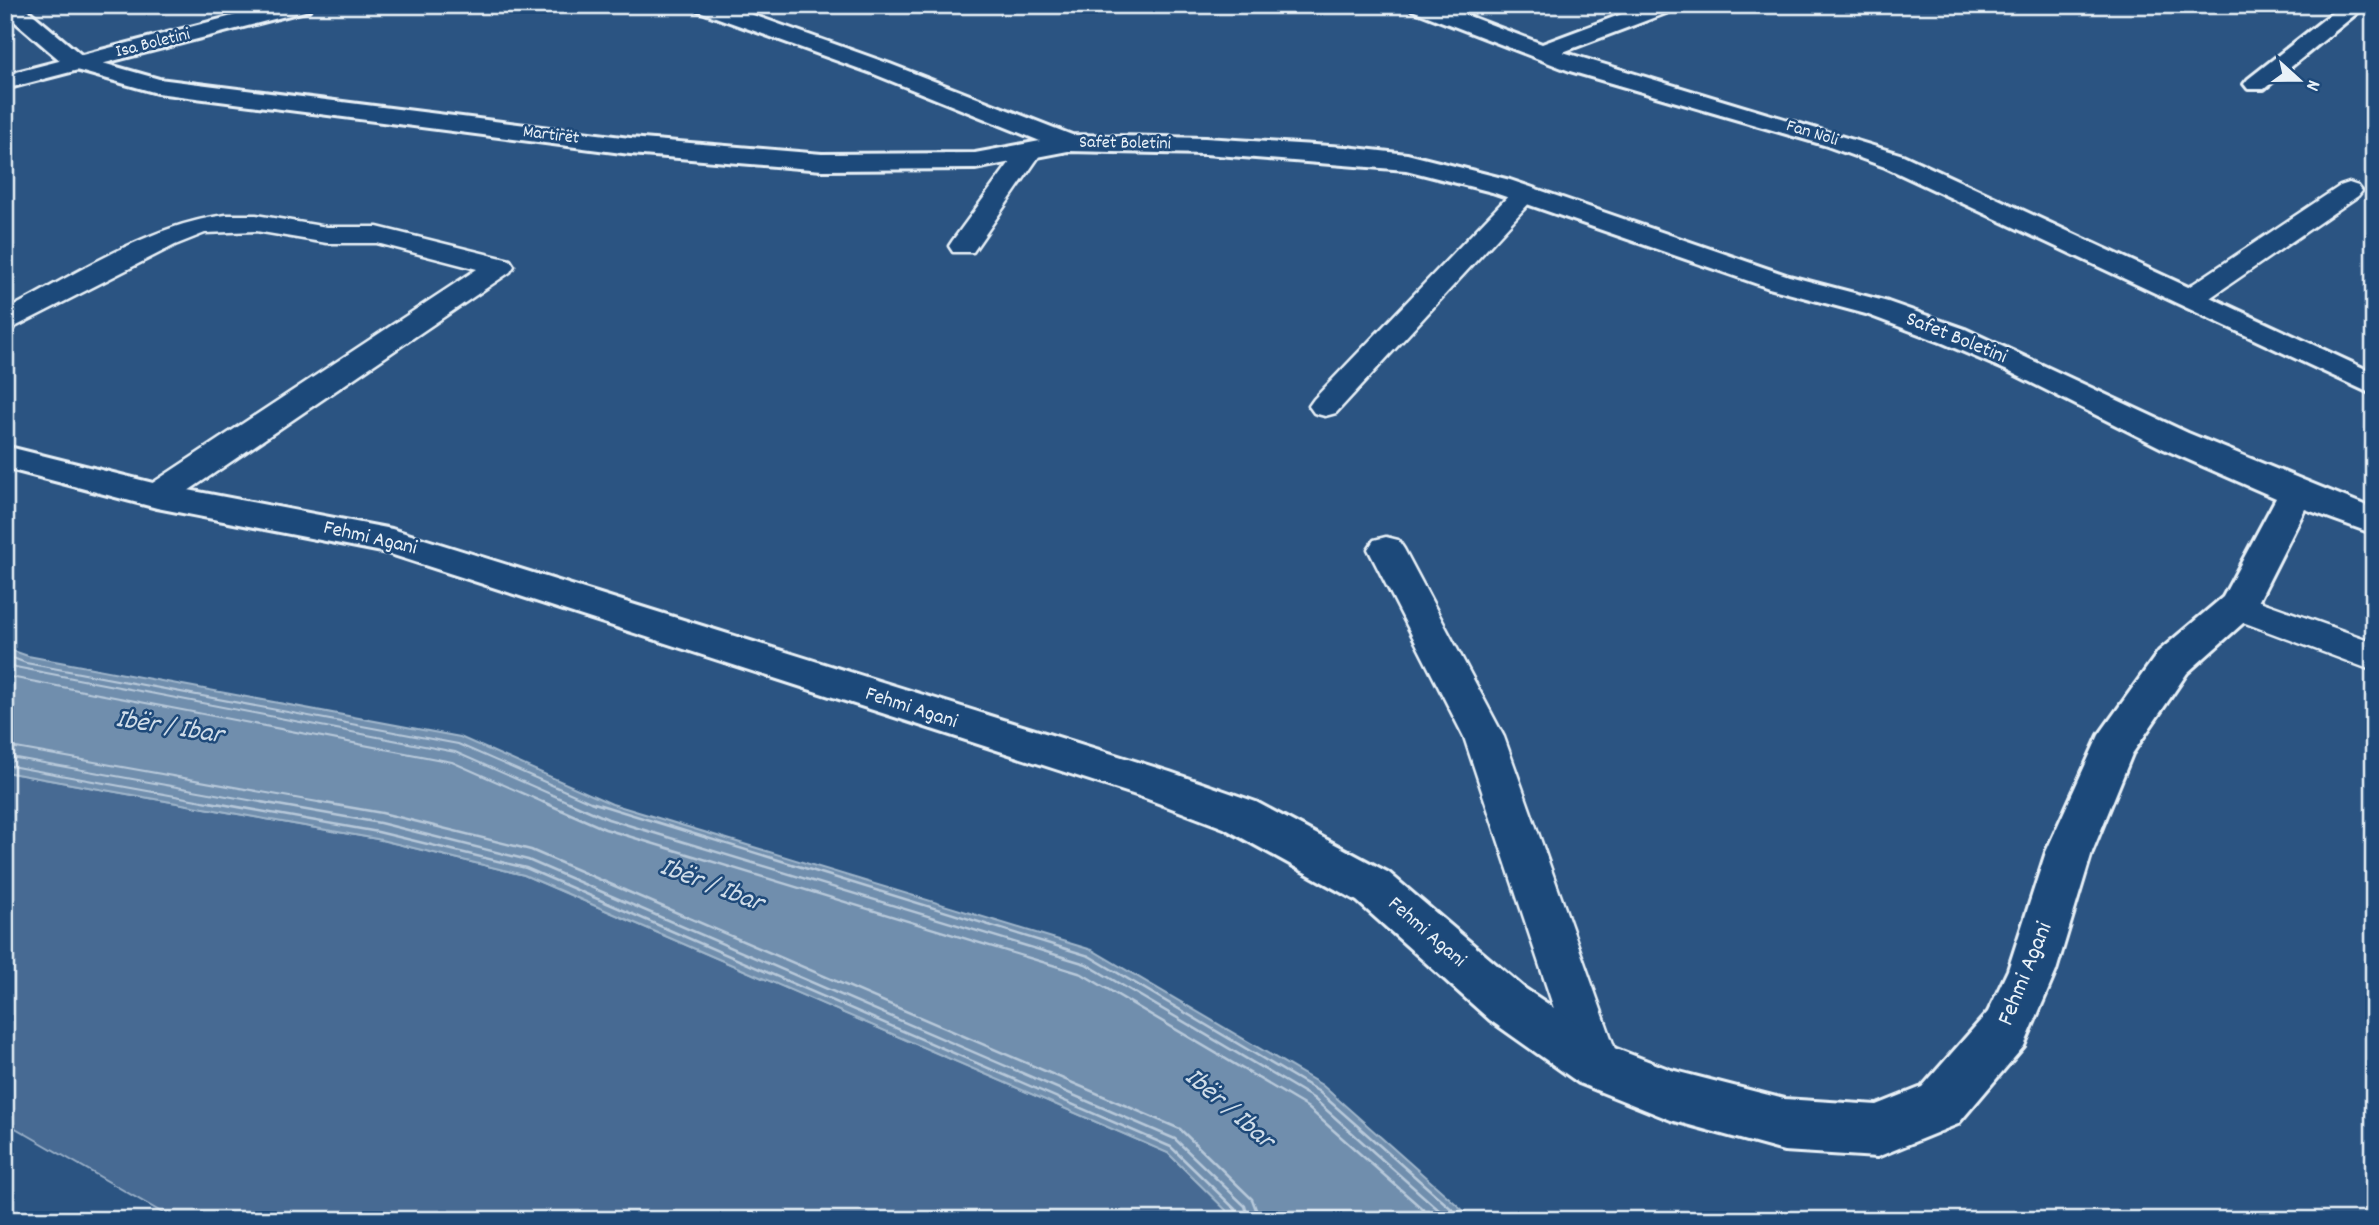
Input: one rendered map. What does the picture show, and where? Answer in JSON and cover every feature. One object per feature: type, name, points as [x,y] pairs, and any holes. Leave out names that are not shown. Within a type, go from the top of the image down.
[{"type":"street","points":[[9,5],[77,63]]},
{"type":"street","name":"Isa Boletini","points":[[5,82],[301,5]]},
{"type":"street","name":"Safet Boletini","points":[[704,5],[882,69],[1068,144],[1205,146],[1377,158],[1454,173],[1524,194],[1779,282],[1877,308],[1954,336],[2296,494],[2374,522]]},
{"type":"street","name":"Fan Noli","points":[[1420,5],[1540,53],[1894,161],[2374,385]]},
{"type":"street","points":[[1540,53],[1666,5]]},
{"type":"street","points":[[2256,84],[2356,5]]},
{"type":"street","name":"Martirët","points":[[77,63],[157,86],[629,146],[822,162],[943,163],[1030,152],[1068,144]]},
{"type":"street","name":"Fehmi Agani","points":[[5,457],[157,496],[392,541],[914,710],[1155,784],[1240,815],[1373,887],[1429,933],[1507,1004],[1597,1066],[1671,1095],[1784,1125],[1877,1131],[1940,1106],[2006,1029],[2032,971],[2069,852],[2114,747],[2173,662],[2237,606],[2296,494]]},
{"type":"lane","points":[[963,246],[1030,152]]},
{"type":"lane","points":[[2190,298],[2349,191]]},
{"type":"lane","points":[[1325,406],[1524,194]]},
{"type":"lane","points":[[5,323],[166,239],[200,226],[226,223],[256,223],[327,235],[377,235],[500,266],[157,496]]},
{"type":"lane","points":[[1386,549],[1484,737],[1597,1066]]},
{"type":"lane","points":[[2237,606],[2374,657]]},
{"type":"shaded area","points":[[5,772],[377,839],[524,875],[1168,1153],[1236,1220],[175,1220],[5,1122]]},
{"type":"water","name":"Ibër / Ibar","points":[[5,648],[28,656],[460,737],[612,804],[1092,950],[1322,1085],[1474,1220],[1236,1220],[1168,1153],[524,875],[377,839],[5,772]]}]
